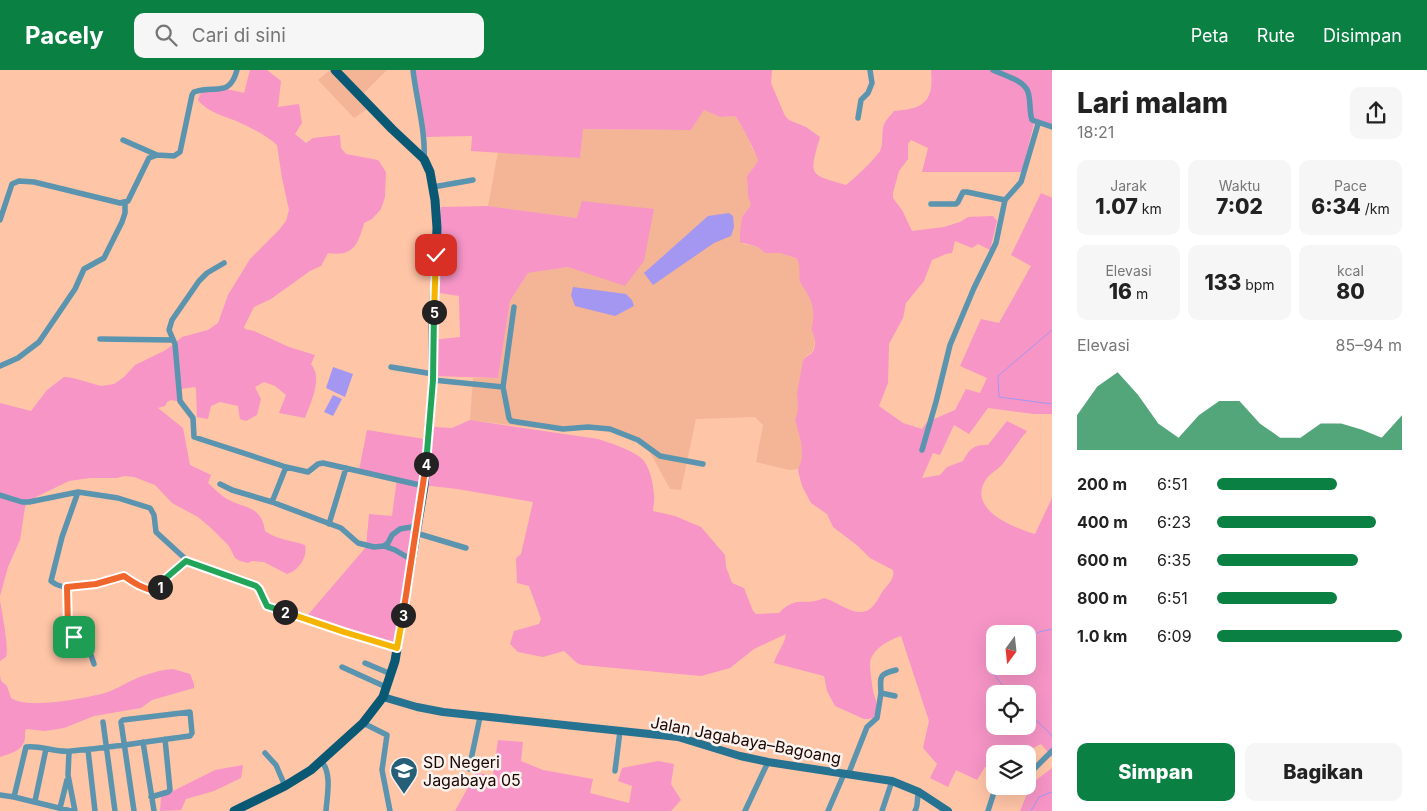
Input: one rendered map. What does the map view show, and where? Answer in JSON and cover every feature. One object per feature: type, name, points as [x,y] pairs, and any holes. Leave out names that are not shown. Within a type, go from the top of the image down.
[{"type":"main road","points":[[234,811],[247,808],[306,774],[322,762],[363,723],[383,697],[397,648],[424,486],[433,377],[437,223],[430,172],[424,159],[335,70]]},
{"type":"street","points":[[0,220],[12,184],[19,181],[34,182],[120,204],[125,203],[128,201],[146,162],[152,156],[174,156],[180,152],[194,92],[228,87],[233,83],[237,70]]},
{"type":"street","points":[[414,70],[415,92],[424,142],[424,159]]},
{"type":"street","points":[[858,118],[861,100],[868,93],[872,83],[870,70]]},
{"type":"street","points":[[993,70],[1021,83],[1028,92],[1032,120],[1038,124],[1052,127]]},
{"type":"street","points":[[922,450],[950,345],[974,288],[996,244],[1005,200],[1021,182],[1038,124]]},
{"type":"street","points":[[123,140],[157,155]]},
{"type":"street","points":[[433,187],[473,180]]},
{"type":"street","points":[[930,204],[956,204],[962,192],[1005,200]]},
{"type":"street","points":[[0,366],[18,358],[44,337],[75,289],[84,269],[100,261],[107,254],[122,222],[125,213],[125,203]]},
{"type":"street","points":[[224,263],[207,273],[185,300],[170,325],[180,401],[193,418],[194,437],[286,468],[308,472],[323,462],[424,486]]},
{"type":"street","points":[[514,308],[503,387],[509,418],[514,422],[563,429],[588,427],[610,429],[638,440],[660,456],[703,464]]},
{"type":"street","points":[[100,339],[173,340]]},
{"type":"street","points":[[392,367],[433,377],[503,387]]},
{"type":"street","points":[[272,502],[286,468]]},
{"type":"street","points":[[329,524],[346,468]]},
{"type":"street","points":[[220,484],[329,524],[346,532],[358,542],[374,547],[384,546],[412,560]]},
{"type":"street","points":[[0,495],[29,502],[78,492],[118,498],[150,508],[154,515],[156,532],[179,552],[186,561],[256,586],[267,606],[271,608],[397,648]]},
{"type":"street","points":[[78,492],[58,551],[52,581],[55,584],[67,587],[96,584],[124,576],[135,584],[156,591],[166,578],[186,561]]},
{"type":"street","points":[[384,546],[392,535],[400,530],[416,529],[466,548]]},
{"type":"street","points":[[67,587],[68,629],[74,637],[89,649],[94,664]]},
{"type":"street","points":[[366,663],[391,674]]},
{"type":"street","points":[[342,667],[386,687]]},
{"type":"street","points":[[828,811],[867,727],[877,718],[881,693],[881,676],[884,673],[896,670]]},
{"type":"street","points":[[881,693],[895,696]]},
{"type":"street","name":"Jalan Jagabaya–Bagoang","points":[[383,697],[417,707],[480,716],[620,730],[688,740],[740,756],[768,762],[876,777],[919,792],[948,811]]},
{"type":"street","points":[[14,797],[24,748],[28,746],[69,752],[88,750],[123,744],[191,735],[191,712],[123,720],[121,724],[123,744],[134,811]]},
{"type":"street","points":[[469,769],[480,716]]},
{"type":"street","points":[[103,722],[115,811]]},
{"type":"street","points":[[363,723],[387,735],[382,770],[390,811]]},
{"type":"street","points":[[615,771],[620,730]]},
{"type":"street","points":[[151,797],[170,790],[165,739]]},
{"type":"street","points":[[143,742],[154,811]]},
{"type":"street","points":[[35,802],[46,749]]},
{"type":"street","points":[[88,750],[95,811]]},
{"type":"street","points":[[1036,768],[1052,751]]},
{"type":"street","points":[[60,808],[68,775],[69,752]]},
{"type":"street","points":[[265,753],[276,765],[285,786]]},
{"type":"street","points":[[322,762],[326,767],[327,777],[326,811]]},
{"type":"street","points":[[745,811],[768,762]]},
{"type":"street","points":[[68,775],[75,811]]},
{"type":"street","points":[[882,811],[892,781]]},
{"type":"street","points":[[915,811],[918,805],[917,796],[919,792]]},
{"type":"street","points":[[0,795],[35,802],[47,808],[60,808],[71,811]]},
{"type":"street","points":[[988,811],[993,795]]},
{"type":"shaded area","points":[[250,70],[267,70],[281,81],[278,107],[299,104],[302,123],[295,134],[306,143],[313,138],[340,135],[341,148],[346,154],[378,160],[386,172],[385,197],[381,209],[372,219],[364,223],[357,243],[349,251],[337,254],[328,253],[321,266],[310,271],[271,299],[254,307],[244,327],[289,347],[315,355],[311,364],[316,376],[315,390],[305,418],[279,413],[286,395],[275,386],[264,382],[255,387],[261,399],[257,415],[246,421],[240,419],[238,406],[220,402],[211,406],[208,419],[197,417],[196,388],[194,387],[181,389],[181,402],[171,400],[165,406],[158,408],[183,428],[190,465],[211,475],[208,483],[224,497],[256,512],[260,516],[265,531],[279,538],[305,545],[304,558],[295,570],[287,574],[264,562],[252,561],[248,563],[240,561],[235,558],[229,546],[211,528],[198,517],[172,503],[155,485],[134,477],[90,478],[69,481],[28,502],[25,507],[20,540],[8,567],[0,596],[0,403],[31,411],[47,390],[64,377],[101,386],[114,384],[124,377],[135,365],[166,350],[182,337],[208,330],[218,323],[228,295],[250,259],[286,221],[289,210],[277,145],[251,128],[208,109],[198,100],[201,93],[217,89],[244,93]]},
{"type":"shaded area","points":[[330,70],[387,70],[360,97],[370,107],[354,118],[318,80]]},
{"type":"shaded area","points":[[412,70],[772,70],[771,83],[785,116],[820,137],[813,166],[815,172],[824,178],[846,185],[880,151],[884,124],[894,111],[920,106],[929,97],[932,81],[931,70],[1052,70],[1052,127],[1034,123],[1022,172],[922,172],[928,148],[911,140],[908,144],[908,159],[899,171],[893,198],[902,210],[912,231],[944,227],[960,222],[968,217],[993,216],[997,221],[990,250],[978,244],[972,248],[955,241],[952,253],[932,260],[924,281],[906,303],[903,318],[889,344],[888,383],[879,406],[903,423],[922,429],[927,422],[955,410],[966,389],[980,393],[987,378],[960,366],[981,319],[999,323],[1031,266],[1011,255],[1041,193],[1052,198],[1052,414],[1034,414],[988,408],[969,434],[954,425],[940,455],[933,453],[922,478],[940,475],[947,467],[963,461],[972,448],[979,445],[988,445],[1007,421],[1027,431],[1002,465],[985,481],[981,491],[983,501],[996,516],[1005,522],[1035,534],[1052,498],[1052,757],[1041,744],[1036,746],[986,745],[986,767],[977,780],[956,770],[948,787],[930,778],[937,764],[923,748],[929,721],[901,636],[882,646],[871,658],[871,677],[877,710],[876,717],[869,719],[864,719],[835,706],[827,691],[824,676],[774,663],[786,634],[754,649],[730,668],[701,676],[582,665],[564,651],[543,657],[518,652],[510,644],[514,631],[539,624],[541,619],[529,586],[517,583],[516,558],[521,554],[533,502],[423,485],[398,647],[315,622],[307,616],[366,547],[369,514],[392,516],[397,479],[359,470],[367,430],[431,440],[434,427],[452,428],[470,420],[598,439],[640,457],[648,469],[653,486],[653,511],[675,516],[701,527],[725,555],[726,567],[732,583],[744,588],[756,614],[779,613],[785,607],[796,602],[824,598],[849,610],[862,612],[868,610],[874,604],[893,577],[893,570],[870,558],[833,527],[827,514],[811,503],[802,486],[798,471],[802,457],[801,442],[795,420],[798,410],[797,393],[803,361],[812,353],[815,347],[811,329],[813,307],[799,278],[800,270],[796,258],[780,253],[765,253],[758,247],[740,242],[742,217],[751,205],[748,196],[747,176],[758,160],[736,117],[720,117],[704,110],[691,130],[583,129],[580,158],[471,151],[472,136],[424,137]]},
{"type":"shaded area","points":[[704,110],[720,117],[736,117],[748,136],[758,160],[747,176],[748,195],[751,205],[742,217],[743,244],[758,247],[765,253],[780,253],[796,258],[800,265],[800,282],[809,296],[814,311],[811,329],[815,335],[814,346],[812,352],[806,356],[797,393],[798,411],[795,420],[801,442],[802,457],[799,469],[789,470],[756,462],[763,425],[755,417],[696,419],[681,490],[670,489],[646,445],[600,426],[534,428],[470,420],[473,378],[498,378],[510,301],[528,273],[568,267],[625,285],[577,218],[488,206],[498,152],[580,158],[583,129],[691,130]]},
{"type":"shaded area","points":[[582,201],[654,209],[644,261],[625,286],[568,267],[528,273],[510,301],[498,378],[432,376],[431,340],[460,337],[459,296],[433,292],[441,207],[488,206],[577,218]]},
{"type":"shaded area","points":[[729,213],[733,216],[734,227],[731,236],[714,243],[653,285],[644,273],[708,216]]},
{"type":"shaded area","points":[[573,287],[626,294],[632,300],[634,306],[615,316],[575,306],[571,295]]},
{"type":"shaded area","points":[[333,367],[353,374],[345,397],[326,388]]},
{"type":"shaded area","points":[[333,395],[342,399],[333,416],[324,412]]},
{"type":"shaded area","points":[[0,601],[7,652],[6,657],[0,661]]},
{"type":"shaded area","points":[[173,669],[190,674],[194,688],[152,700],[141,708],[94,716],[64,728],[45,731],[26,729],[24,742],[20,748],[0,757],[0,675],[1,681],[7,686],[11,698],[30,703],[43,703],[105,693],[143,676]]},
{"type":"shaded area","points":[[498,740],[523,742],[521,761],[543,770],[593,779],[590,793],[629,803],[632,786],[618,781],[622,768],[658,761],[674,764],[671,784],[681,800],[671,811],[455,811],[476,773],[493,775]]},
{"type":"shaded area","points":[[243,765],[241,778],[214,791],[186,799],[181,810],[160,811],[161,797],[215,770]]},
{"type":"shaded area","points":[[1052,768],[1052,811],[1020,811],[1027,795],[1036,795],[1036,780]]},
{"type":"waterway","points":[[1052,330],[998,376],[999,397],[1052,404]]},
{"type":"waterway","points":[[1036,634],[1052,629]]},
{"type":"waterway","points":[[995,675],[1002,685]]},
{"type":"waterway","points":[[1036,720],[1052,737]]},
{"type":"waterway","points":[[1031,811],[1039,797],[1052,792]]},
{"type":"place","name":"SD Negeri Jagabaya 05","points":[[404,795]]},
{"type":"route","points":[[74,637],[68,629],[67,587],[96,584],[124,576],[135,584],[156,591],[166,578],[186,561],[256,586],[267,606],[271,608],[397,648],[424,486],[429,440],[432,407],[436,255]]}]
